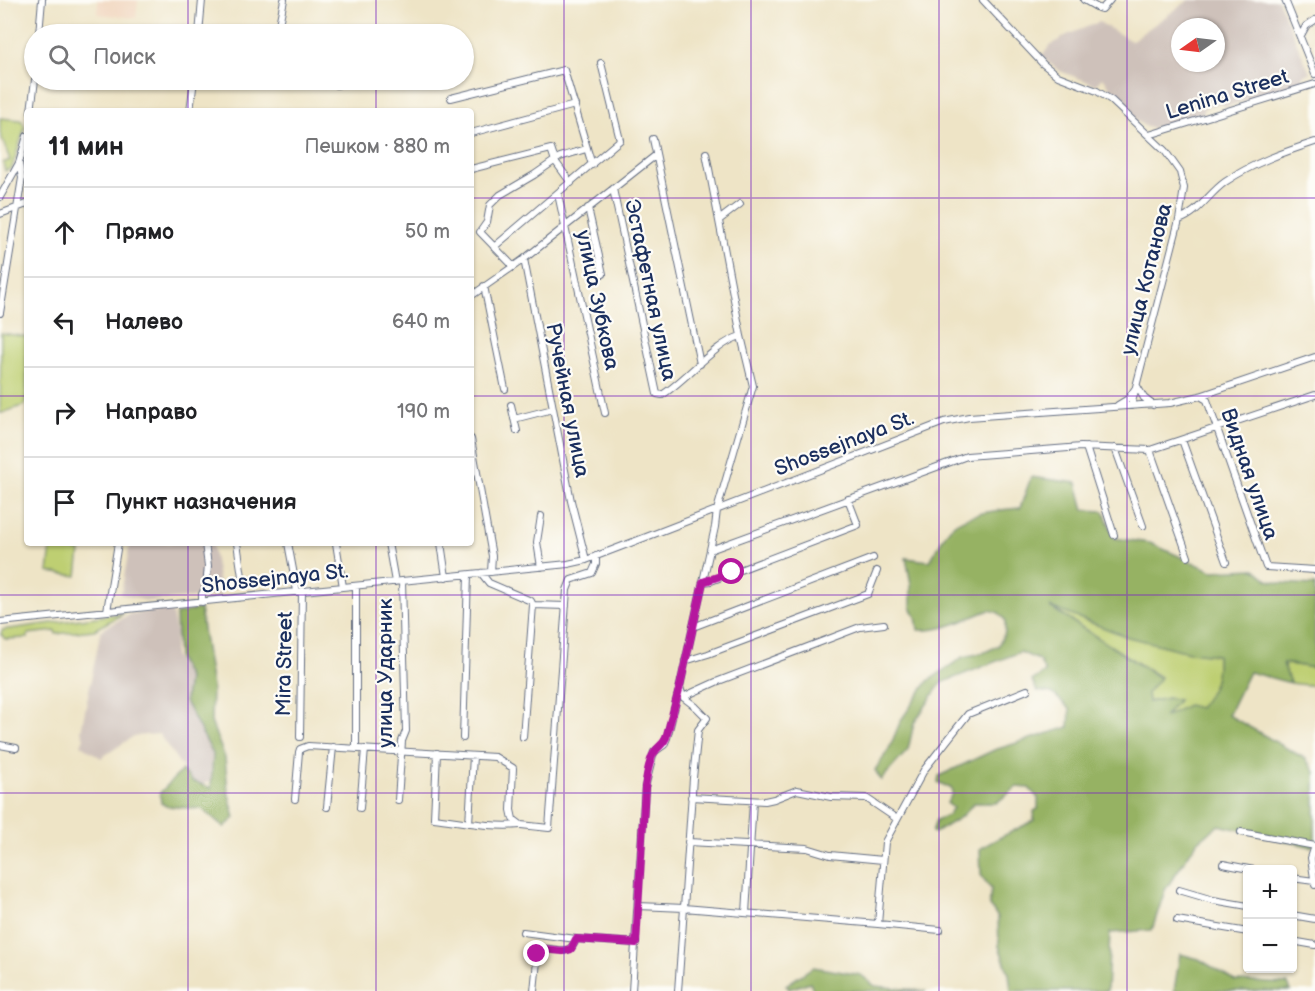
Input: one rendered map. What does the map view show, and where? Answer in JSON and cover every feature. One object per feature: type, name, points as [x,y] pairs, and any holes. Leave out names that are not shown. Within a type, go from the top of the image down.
[{"type":"street","points":[[40,24],[42,0]]},
{"type":"street","points":[[200,24],[202,0]]},
{"type":"street","points":[[279,24],[284,0]]},
{"type":"street","name":"улица Котанова","points":[[983,0],[1050,71],[1104,94],[1149,135],[1180,171],[1184,188],[1179,220],[1131,406]]},
{"type":"street","points":[[1084,0],[1102,9],[1110,0]]},
{"type":"street","points":[[1285,0],[1315,74]]},
{"type":"street","points":[[1299,38],[1306,26],[1315,20]]},
{"type":"street","points":[[494,248],[620,140],[601,63]]},
{"type":"street","points":[[450,98],[564,70],[592,165]]},
{"type":"street","name":"Lenina Street","points":[[1149,135],[1315,84]]},
{"type":"street","points":[[31,108],[34,90]]},
{"type":"street","points":[[190,108],[193,90]]},
{"type":"street","points":[[474,132],[575,105]]},
{"type":"street","points":[[653,139],[700,364],[729,340],[741,336]]},
{"type":"street","points":[[1179,220],[1191,216],[1218,188],[1234,177],[1278,154],[1315,142]]},
{"type":"street","points":[[0,197],[19,164],[24,146]]},
{"type":"street","points":[[474,168],[550,149],[553,151],[555,161],[571,183]]},
{"type":"street","points":[[513,266],[480,232],[487,222],[490,205],[500,195],[565,155],[586,149]]},
{"type":"street","points":[[632,991],[645,787],[654,752],[664,745],[666,738],[680,686],[717,510],[753,386],[741,336],[706,153]]},
{"type":"street","points":[[474,294],[524,259],[656,155]]},
{"type":"street","points":[[0,313],[22,178],[19,164]]},
{"type":"street","name":"Эстафетная улица","points":[[612,189],[656,391],[659,396],[675,387],[700,364]]},
{"type":"street","name":"улица Зубкова","points":[[558,194],[605,414]]},
{"type":"street","points":[[719,220],[740,204]]},
{"type":"street","points":[[2,213],[24,205]]},
{"type":"street","points":[[588,208],[603,274]]},
{"type":"street","name":"Ручейная улица","points":[[524,259],[571,501],[586,560]]},
{"type":"street","points":[[484,286],[505,389]]},
{"type":"street","name":"Shossejnaya St.","points":[[586,560],[944,422],[969,417],[1170,404],[1315,357]]},
{"type":"street","points":[[1114,407],[1128,399],[1137,386],[1144,398],[1153,405]]},
{"type":"street","points":[[710,550],[967,456],[1086,447],[1150,450],[1315,395]]},
{"type":"street","name":"Видная улица","points":[[1200,396],[1207,400],[1266,567],[1315,570]]},
{"type":"street","points":[[511,405],[517,431]]},
{"type":"street","points":[[514,419],[553,409]]},
{"type":"street","points":[[1182,440],[1226,562]]},
{"type":"street","points":[[1086,447],[1114,535]]},
{"type":"street","points":[[1115,447],[1143,526]]},
{"type":"street","points":[[1150,450],[1188,557]]},
{"type":"street","points":[[474,456],[492,556],[491,572]]},
{"type":"street","points":[[703,582],[711,581],[858,525],[848,499]]},
{"type":"street","points":[[541,516],[537,542],[541,567]]},
{"type":"street","points":[[108,611],[118,546]]},
{"type":"street","points":[[202,602],[208,566],[205,546]]},
{"type":"street","points":[[206,586],[243,583],[237,546]]},
{"type":"street","name":"Mira Street","points":[[289,546],[299,591],[300,737]]},
{"type":"street","points":[[336,546],[343,587]]},
{"type":"street","name":"улица Ударник","points":[[389,546],[398,581],[406,730],[402,741],[398,800]]},
{"type":"street","points":[[441,546],[446,577],[568,564],[586,560]]},
{"type":"street","points":[[437,753],[434,818],[469,823],[549,828],[567,590],[571,580],[592,573],[596,564],[596,556]]},
{"type":"street","points":[[693,627],[873,558]]},
{"type":"street","points":[[685,660],[708,654],[867,594],[877,571]]},
{"type":"street","points":[[481,573],[489,583],[531,601],[533,605],[523,737]]},
{"type":"street","points":[[463,738],[468,575]]},
{"type":"street","name":"Shossejnaya St.","points":[[0,622],[446,577]]},
{"type":"street","points":[[356,586],[356,748]]},
{"type":"street","points":[[533,605],[566,606]]},
{"type":"street","points":[[683,697],[716,682],[860,627],[884,624]]},
{"type":"street","points":[[678,991],[691,797],[698,730],[707,718],[683,697],[680,686]]},
{"type":"street","points":[[878,924],[885,842],[924,770],[968,714],[1027,690]]},
{"type":"street","points":[[0,745],[16,748]]},
{"type":"street","points":[[295,799],[298,756],[300,749],[308,746],[495,757],[513,768],[511,810],[513,819],[521,825]]},
{"type":"street","points":[[327,807],[333,747]]},
{"type":"street","points":[[360,808],[365,749]]},
{"type":"street","points":[[469,823],[473,756]]},
{"type":"street","points":[[691,797],[774,800],[797,790],[831,797],[866,798],[897,819]]},
{"type":"street","points":[[746,913],[753,801]]},
{"type":"street","points":[[1241,832],[1315,846],[1311,858],[1315,883],[1297,879]]},
{"type":"street","points":[[688,842],[807,849],[830,855],[883,860]]},
{"type":"street","points":[[1223,864],[1243,868]]},
{"type":"street","points":[[1179,890],[1212,900],[1243,905]]},
{"type":"street","points":[[639,906],[940,930]]},
{"type":"street","points":[[1297,916],[1315,919]]},
{"type":"street","points":[[1177,920],[1243,932]]},
{"type":"street","points":[[523,932],[576,939],[636,943]]},
{"type":"street","points":[[534,991],[538,951],[543,949],[567,950],[573,947],[576,939]]},
{"type":"street","points":[[1297,942],[1315,945]]},
{"type":"shaded area","points":[[95,0],[138,0],[136,18],[97,14],[98,1]]},
{"type":"shaded area","points":[[1189,0],[1278,0],[1310,73],[1303,76],[1303,83],[1225,107],[1221,103],[1205,108],[1203,114],[1153,128],[1146,127],[1137,121],[1103,78],[1096,85],[1060,71],[1041,57],[1051,45],[1067,35],[1099,22],[1131,41]]},
{"type":"shaded area","points":[[129,546],[213,546],[221,596],[147,601],[121,594]]},
{"type":"shaded area","points":[[171,609],[176,633],[174,655],[189,676],[187,703],[212,754],[210,781],[196,787],[159,734],[134,736],[101,758],[81,745],[84,738],[81,731],[101,630],[130,614]]},
{"type":"green space","points":[[0,118],[21,120],[24,125],[12,168],[5,171],[3,163],[10,160],[0,134]]},
{"type":"green space","points":[[1,333],[24,337],[24,405],[0,413]]},
{"type":"green space","points":[[1031,477],[1077,483],[1084,510],[1104,511],[1114,538],[1150,543],[1212,571],[1255,569],[1268,580],[1315,585],[1315,668],[1283,663],[1290,683],[1249,672],[1228,715],[1306,759],[1315,772],[1315,843],[1311,847],[1219,825],[1197,842],[1165,890],[1152,930],[1110,933],[1107,991],[1011,991],[1009,974],[999,946],[998,917],[989,906],[991,889],[981,875],[980,849],[1034,820],[1034,811],[1038,809],[1038,798],[1029,788],[1017,787],[996,803],[974,803],[961,817],[935,833],[932,832],[936,820],[948,815],[953,808],[947,803],[952,789],[938,782],[939,776],[994,750],[1069,727],[1070,709],[1052,693],[1037,691],[1032,681],[1045,672],[1039,660],[1020,652],[941,683],[914,723],[908,750],[881,780],[875,770],[889,749],[901,720],[928,681],[963,657],[983,653],[998,646],[1005,632],[1005,620],[999,613],[990,610],[946,627],[918,630],[916,617],[911,607],[911,584],[906,558],[929,561],[949,529],[959,521],[984,512],[1020,508]],"holes":[[[1050,607],[1128,637],[1189,652],[1217,655],[1214,683],[1199,708],[1188,705],[1164,717],[1178,700],[1168,698],[1148,702],[1147,693],[1160,678]]]},
{"type":"green space","points":[[51,547],[80,551],[77,576],[48,572]]},
{"type":"green space","points":[[1046,605],[1151,642],[1217,654],[1216,676],[1210,697],[1196,710],[1162,719],[1178,700],[1168,698],[1148,702],[1147,693],[1160,677]]},
{"type":"green space","points":[[200,609],[212,687],[211,722],[225,758],[228,791],[235,818],[224,827],[202,809],[166,806],[161,803],[160,793],[182,770],[192,781],[211,788],[213,754],[185,701],[188,678],[178,658],[176,614]]},
{"type":"green space","points":[[124,613],[94,630],[56,634],[55,631],[28,634],[28,638],[5,639],[1,634],[2,630]]},
{"type":"green space","points":[[1283,663],[1315,668],[1315,686],[1290,683]]},
{"type":"green space","points":[[1180,954],[1199,959],[1235,981],[1288,984],[1291,991],[1174,991]]},
{"type":"green space","points":[[813,967],[861,975],[875,986],[926,991],[814,991],[810,982],[789,989],[786,985]]},
{"type":"route","points":[[537,954],[540,949],[563,951],[571,949],[576,939],[636,943],[645,787],[650,761],[654,752],[664,745],[680,686],[703,582],[732,572]]}]
